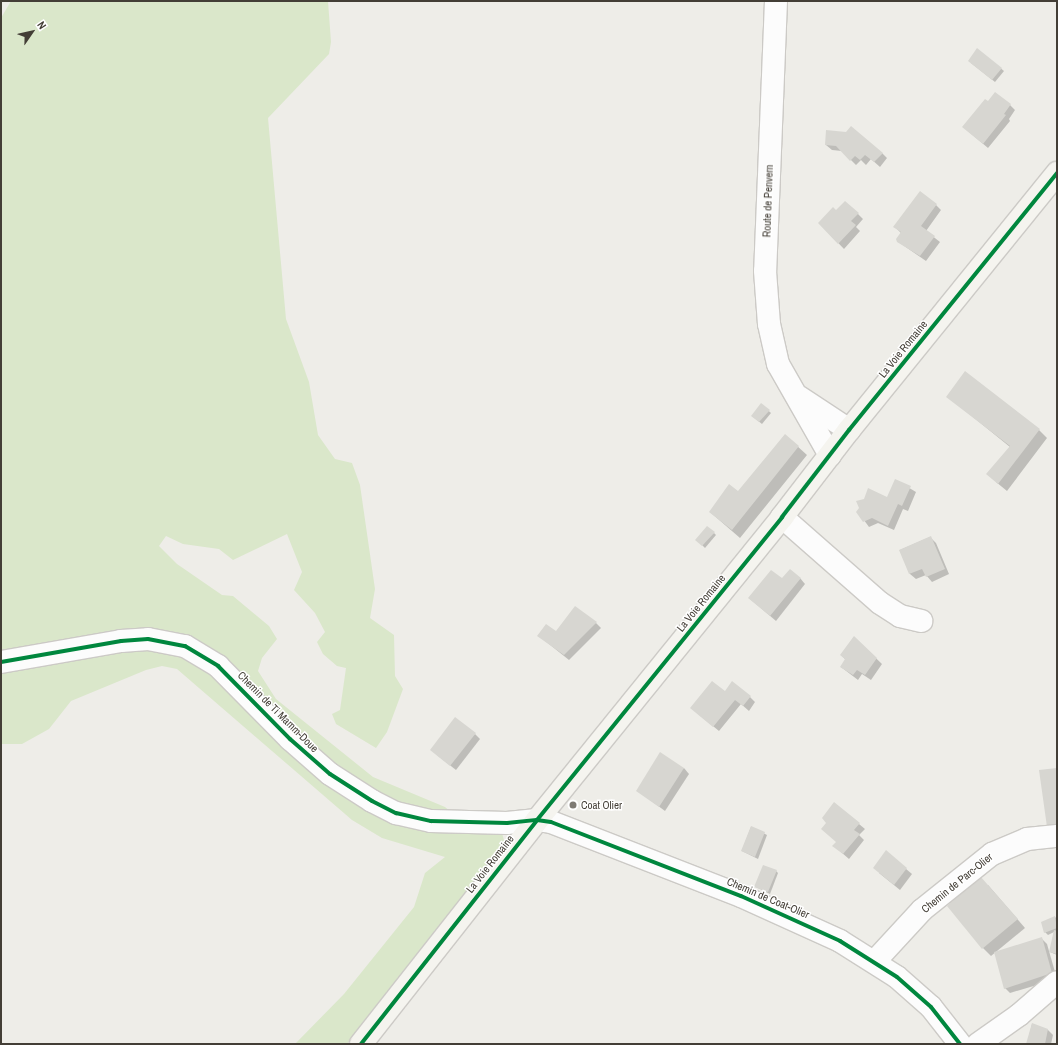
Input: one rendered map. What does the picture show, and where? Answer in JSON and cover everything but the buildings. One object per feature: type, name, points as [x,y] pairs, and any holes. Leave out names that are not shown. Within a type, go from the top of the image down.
[{"type":"street","name":"Route de Penvern","points":[[776,1],[765,264],[767,302],[773,348],[786,380],[797,395],[830,455]]},
{"type":"street","name":"La Voie Romaine","points":[[361,1044],[537,820],[1057,173]]},
{"type":"street","name":"Route de Penvern","points":[[797,395],[849,430]]},
{"type":"street","points":[[782,517],[880,603],[900,616],[922,621]]},
{"type":"street","name":"Chemin de Ti Mamm-Doue","points":[[1,662],[121,641],[155,640],[185,646],[218,666],[290,739],[330,774],[372,801],[396,813],[431,821],[507,823],[537,820]]},
{"type":"street","name":"Chemin de Coat-Olier","points":[[537,820],[564,826],[770,908],[840,941],[875,961],[897,977],[926,1002],[960,1044]]},
{"type":"street","name":"Chemin de Parc-Olier","points":[[875,961],[922,910],[992,854],[1027,839],[1057,836]]},
{"type":"street","points":[[978,1044],[1019,1015],[1057,982]]},
{"type":"green space","points":[[11,1],[328,1],[331,42],[329,54],[268,118],[286,319],[309,382],[318,435],[335,459],[352,463],[360,485],[375,589],[370,618],[394,635],[395,676],[403,689],[387,732],[376,748],[336,724],[332,714],[340,710],[346,668],[337,666],[323,654],[317,642],[325,632],[315,613],[294,590],[302,572],[287,534],[233,560],[219,549],[183,544],[166,536],[159,546],[177,564],[222,595],[233,596],[269,626],[277,639],[262,658],[258,671],[276,699],[373,777],[445,807],[469,827],[502,833],[506,848],[347,1044],[295,1044],[344,994],[414,907],[425,873],[445,857],[382,838],[352,820],[177,669],[162,666],[146,670],[71,701],[49,729],[22,744],[1,744],[1,18]]},
{"type":"cycle path","points":[[361,1044],[537,820],[1057,173]]},
{"type":"cycle path","points":[[1,662],[121,641],[148,639],[185,646],[218,666],[290,739],[330,774],[372,801],[396,813],[431,821],[507,823],[537,820],[551,822],[741,896],[840,941],[897,977],[931,1007],[960,1044]]},
{"type":"place","name":"Coat Olier","points":[[573,805]]}]
